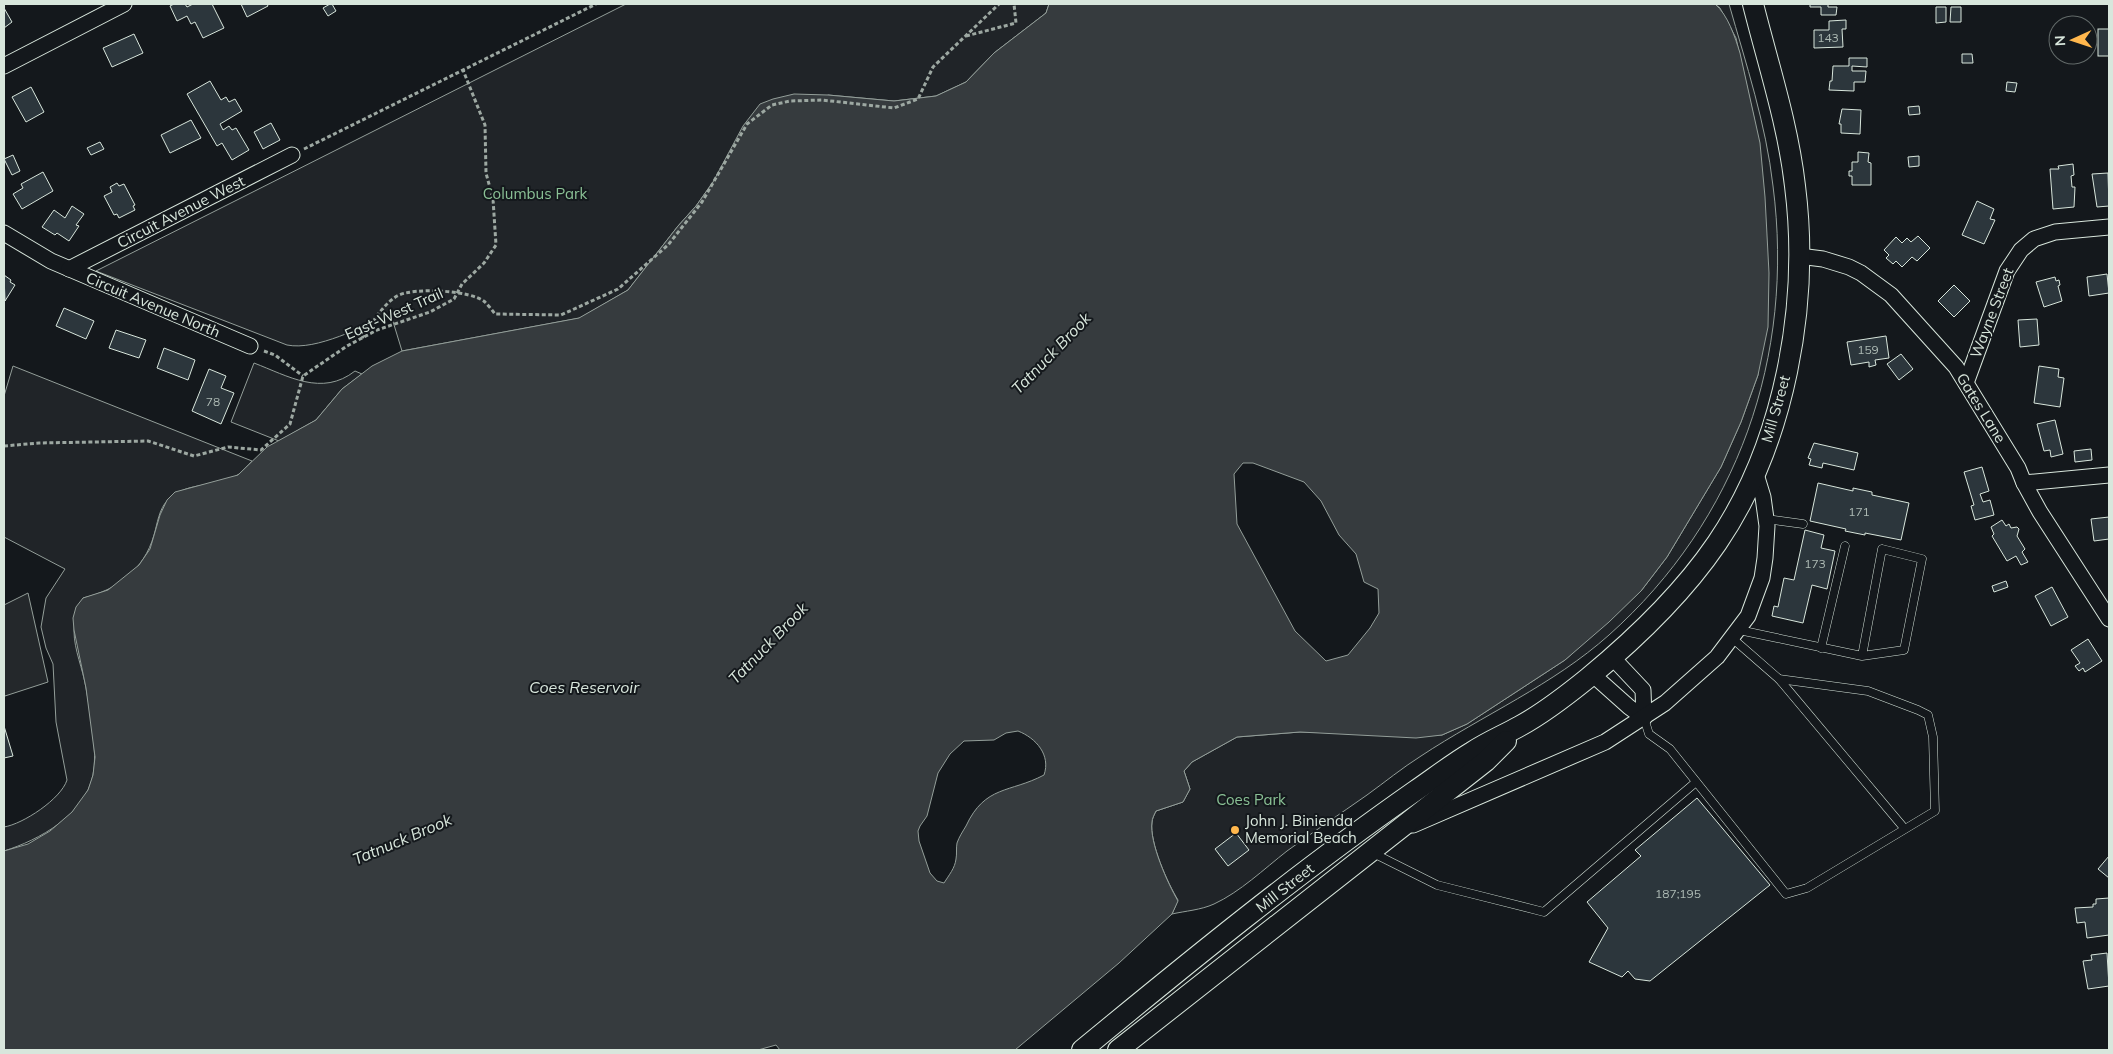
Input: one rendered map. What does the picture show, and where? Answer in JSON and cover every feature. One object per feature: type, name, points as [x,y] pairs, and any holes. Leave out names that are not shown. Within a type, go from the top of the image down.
[{"type":"main road","name":"Mill Street","points":[[1118,1050],[1486,761],[1524,724],[1592,674],[1653,619],[1718,543],[1743,498],[1764,450],[1780,400],[1791,353],[1797,305],[1799,256],[1797,206],[1791,155],[1753,4]]},
{"type":"main road","name":"Mill Street","points":[[1082,1050],[1362,828],[1472,752],[1524,724]]},
{"type":"street","points":[[4,66],[124,4]]},
{"type":"street","name":"Circuit Avenue West","points":[[69,269],[292,155]]},
{"type":"street","name":"Wayne Street","points":[[1966,383],[2007,271],[2021,250],[2034,239],[2055,232],[2109,227]]},
{"type":"street","name":"Circuit Avenue North","points":[[4,233],[51,261],[250,346]]},
{"type":"street","name":"Gates Lane","points":[[1799,256],[1836,263],[1862,273],[1891,295],[1950,360],[2018,468],[2040,512],[2109,619]]},
{"type":"street","points":[[1390,835],[1585,751],[1619,734],[1644,718],[1688,684],[1717,657],[1736,634],[1756,597],[1762,578],[1766,550],[1766,519],[1755,471]]},
{"type":"street","points":[[2024,483],[2109,475]]},
{"type":"street","points":[[1611,656],[1643,690],[1644,718]]},
{"type":"street","points":[[1592,674],[1628,708],[1644,718]]},
{"type":"lane","points":[[1766,519],[1802,524]]},
{"type":"lane","points":[[1820,648],[1846,546]]},
{"type":"lane","points":[[1736,634],[1862,656],[1904,650],[1922,559],[1882,549],[1862,656]]},
{"type":"lane","points":[[1736,634],[1779,679],[1904,828]]},
{"type":"lane","points":[[1644,718],[1650,734],[1670,749],[1786,894],[1807,888],[1935,811],[1933,737],[1928,716],[1918,710],[1868,691],[1779,679]]},
{"type":"lane","points":[[1369,851],[1437,885],[1544,912],[1696,782]]},
{"type":"path","points":[[292,155],[596,4]]},
{"type":"path","name":"East-West Trail","points":[[302,376],[347,346],[377,330],[430,312],[454,299],[457,293],[484,301],[495,314],[561,315],[618,289],[668,246],[702,202],[747,124],[772,105],[790,101],[822,100],[894,108],[918,99],[933,67],[999,4]]},
{"type":"path","points":[[966,36],[1016,23],[1014,4]]},
{"type":"path","points":[[362,338],[380,312],[398,296],[419,291],[442,290],[457,293],[462,284],[484,263],[496,245],[493,199],[486,173],[485,125],[463,70]]},
{"type":"path","points":[[4,446],[39,442],[148,441],[194,456],[228,447],[261,450],[290,424],[302,376],[275,355],[250,346]]},
{"type":"green space","name":"Columbus Park","points":[[626,4],[1049,4],[1046,13],[994,53],[966,82],[936,96],[894,101],[828,95],[713,182],[628,290],[580,318],[402,351],[391,315],[325,341],[299,346],[287,345],[96,271]]},
{"type":"green space","name":"Coes Park","points":[[1715,4],[1729,4],[1755,94],[1770,163],[1778,249],[1775,312],[1765,372],[1748,431],[1723,487],[1692,540],[1654,590],[1609,635],[1565,669],[1414,761],[1287,851],[1252,880],[1224,899],[1209,906],[1172,914],[1178,900],[1169,884],[1156,851],[1153,840],[1152,821],[1156,811],[1183,802],[1190,789],[1184,771],[1192,762],[1237,737],[1300,732],[1442,735],[1467,724],[1565,660],[1641,591],[1667,557],[1721,467],[1741,422],[1758,375],[1754,118],[1736,38],[1720,8]]},
{"type":"green space","points":[[254,363],[305,382],[330,383],[343,379],[355,371],[362,374],[342,389],[316,420],[279,441],[231,422]]},
{"type":"green space","points":[[13,366],[252,461],[241,473],[231,479],[184,490],[168,500],[162,507],[149,547],[136,568],[118,584],[83,598],[75,623],[74,638],[85,681],[91,720],[95,755],[93,775],[81,802],[71,814],[45,833],[4,851],[4,827],[21,821],[40,810],[57,795],[67,780],[56,722],[53,664],[46,648],[41,627],[46,598],[65,569],[4,537],[4,396]]},
{"type":"shaded area","points":[[28,593],[48,682],[5,696],[4,605]]},
{"type":"water","name":"Coes Reservoir","points":[[1049,4],[1715,4],[1727,20],[1740,53],[1760,143],[1769,273],[1768,327],[1758,375],[1741,422],[1721,467],[1667,557],[1641,591],[1565,660],[1467,724],[1442,735],[1416,738],[1300,732],[1237,737],[1192,762],[1184,771],[1190,789],[1183,802],[1156,811],[1152,821],[1153,840],[1156,851],[1178,901],[1172,914],[1119,963],[1015,1050],[780,1050],[776,1045],[758,1050],[4,1050],[4,851],[28,844],[50,831],[72,812],[88,790],[93,775],[95,757],[86,688],[74,630],[73,618],[76,607],[83,598],[108,590],[139,565],[150,549],[160,515],[167,500],[175,492],[238,475],[267,447],[316,420],[342,389],[372,366],[402,351],[579,318],[628,290],[696,206],[713,182],[743,126],[760,104],[794,94],[894,101],[936,96],[966,82],[994,53],[1046,13]],"holes":[[[1243,463],[1253,463],[1304,482],[1321,501],[1339,535],[1356,554],[1364,582],[1378,589],[1379,613],[1370,628],[1348,655],[1326,661],[1295,631],[1237,524],[1234,474]],[[1018,731],[1031,738],[1044,754],[1046,768],[1044,775],[999,792],[981,803],[973,813],[958,841],[952,871],[944,883],[937,881],[930,873],[919,841],[918,831],[927,816],[938,773],[950,754],[964,741],[994,740],[1006,733]]]},
{"type":"building","points":[[185,4],[187,7],[193,4],[212,4],[224,28],[203,38],[195,22],[191,24],[187,16],[177,21],[170,6]]},
{"type":"building","points":[[241,4],[267,4],[268,6],[247,17]]},
{"type":"building","points":[[332,4],[336,11],[328,16],[323,8]]},
{"type":"building","points":[[1810,4],[1828,4],[1828,7],[1837,7],[1836,15],[1821,15],[1821,7],[1810,7]]},
{"type":"building","points":[[1936,7],[1946,7],[1946,22],[1936,23]]},
{"type":"building","points":[[1951,7],[1961,7],[1961,22],[1950,22]]},
{"type":"building","points":[[4,8],[12,22],[4,28]]},
{"type":"building","points":[[1846,20],[1846,29],[1842,29],[1843,47],[1814,48],[1814,30],[1829,30],[1829,21]]},
{"type":"building","points":[[2098,29],[2109,29],[2109,56],[2098,56]]},
{"type":"building","points":[[134,34],[143,53],[112,67],[103,48]]},
{"type":"building","points":[[1962,54],[1972,54],[1973,63],[1962,63]]},
{"type":"building","points":[[1849,58],[1867,58],[1867,67],[1852,66],[1852,71],[1866,71],[1865,82],[1854,82],[1854,91],[1829,90],[1833,66],[1849,66]]},
{"type":"building","points":[[210,81],[221,100],[226,97],[229,102],[235,99],[242,111],[220,124],[223,130],[229,126],[232,130],[236,128],[249,150],[232,160],[222,143],[217,146],[187,94]]},
{"type":"building","points":[[2007,82],[2017,83],[2015,92],[2006,91]]},
{"type":"building","points":[[31,87],[44,112],[26,122],[12,97]]},
{"type":"building","points":[[1919,106],[1920,114],[1909,115],[1908,107]]},
{"type":"building","points":[[1842,109],[1861,110],[1860,134],[1841,133],[1841,124],[1839,124]]},
{"type":"building","points":[[191,120],[201,138],[170,153],[161,135]]},
{"type":"building","points":[[271,123],[280,140],[263,149],[254,132]]},
{"type":"building","points":[[100,142],[104,149],[91,155],[87,148]]},
{"type":"building","points":[[1858,152],[1869,153],[1868,162],[1871,163],[1871,185],[1852,185],[1852,176],[1849,176],[1849,171],[1852,171],[1852,162],[1858,162]]},
{"type":"building","points":[[13,155],[20,171],[12,175],[4,159]]},
{"type":"building","points":[[1919,156],[1919,166],[1909,167],[1908,157]]},
{"type":"building","points":[[2073,164],[2074,175],[2071,176],[2072,187],[2075,187],[2074,207],[2053,209],[2050,169],[2059,169],[2058,166]]},
{"type":"building","points":[[43,172],[53,191],[22,209],[13,194],[23,188],[21,184]]},
{"type":"building","points":[[2108,173],[2109,206],[2097,207],[2092,174]]},
{"type":"building","points":[[117,183],[119,186],[124,184],[135,205],[133,206],[135,210],[119,218],[117,214],[114,215],[104,196],[112,192],[110,187]]},
{"type":"building","points":[[1977,201],[1994,209],[1990,219],[1995,220],[1984,244],[1962,235]]},
{"type":"building","points":[[72,206],[84,214],[76,225],[79,226],[69,241],[57,233],[55,235],[42,227],[54,210],[65,218]]},
{"type":"building","points":[[1918,236],[1930,248],[1917,261],[1912,257],[1902,267],[1896,261],[1893,264],[1886,258],[1889,255],[1884,250],[1896,237],[1902,243],[1907,238],[1911,242]]},
{"type":"building","points":[[2107,274],[2109,293],[2089,296],[2087,277]]},
{"type":"building","points":[[4,275],[15,285],[5,301]]},
{"type":"building","points":[[2055,277],[2056,281],[2059,280],[2060,285],[2058,286],[2062,301],[2044,307],[2036,282]]},
{"type":"building","points":[[1954,285],[1970,301],[1954,317],[1938,301]]},
{"type":"building","points":[[64,308],[94,321],[86,339],[56,326]]},
{"type":"building","points":[[2037,319],[2039,345],[2020,347],[2018,320]]},
{"type":"building","points":[[116,330],[146,340],[139,358],[109,348]]},
{"type":"building","points":[[1886,336],[1889,358],[1875,360],[1876,365],[1869,367],[1869,362],[1851,365],[1847,342]]},
{"type":"building","points":[[164,348],[195,360],[188,380],[157,368]]},
{"type":"building","points":[[1901,354],[1913,369],[1899,380],[1887,364]]},
{"type":"building","points":[[2039,366],[2059,369],[2058,377],[2064,378],[2060,407],[2034,403]]},
{"type":"building","points":[[209,369],[226,376],[221,388],[234,393],[221,424],[192,411]]},
{"type":"building","points":[[2055,420],[2063,454],[2051,457],[2050,450],[2044,451],[2037,424]]},
{"type":"building","points":[[1814,443],[1858,453],[1854,470],[1823,463],[1822,468],[1809,465],[1811,459],[1808,458]]},
{"type":"building","points":[[2091,449],[2092,460],[2075,462],[2074,451]]},
{"type":"building","points":[[1982,467],[1989,491],[1980,494],[1983,502],[1990,500],[1994,515],[1975,520],[1971,506],[1974,505],[1964,472]]},
{"type":"building","points":[[1818,483],[1853,491],[1853,488],[1872,492],[1872,495],[1909,503],[1901,540],[1845,531],[1846,529],[1810,521]]},
{"type":"building","points":[[2109,517],[2109,539],[2094,541],[2091,519]]},
{"type":"building","points":[[2002,520],[2006,526],[2009,524],[2011,528],[2017,527],[2019,529],[2017,536],[2025,549],[2022,552],[2028,562],[2021,565],[2016,556],[2007,561],[1992,536],[1994,534],[1991,527]]},
{"type":"building","points":[[1805,530],[1824,535],[1821,548],[1835,551],[1827,589],[1812,585],[1803,623],[1772,616],[1774,606],[1778,607],[1784,578],[1794,580]]},
{"type":"building","points":[[2006,581],[2008,587],[1994,592],[1992,586]]},
{"type":"building","points":[[2052,587],[2068,617],[2051,626],[2035,596]]},
{"type":"building","points":[[2088,639],[2102,661],[2085,672],[2083,668],[2079,671],[2075,666],[2080,663],[2071,650]]},
{"type":"building","points":[[4,726],[13,756],[4,758]]},
{"type":"building","points":[[1697,798],[1770,885],[1650,981],[1635,979],[1628,971],[1622,977],[1589,962],[1608,928],[1587,902],[1641,856],[1635,850]]},
{"type":"building","points":[[1236,833],[1249,850],[1228,866],[1215,849]]},
{"type":"building","points":[[2109,856],[2109,878],[2098,869]]},
{"type":"building","points":[[2109,898],[2109,935],[2087,938],[2085,922],[2077,923],[2075,908],[2093,907],[2093,904],[2096,904],[2096,899]]},
{"type":"building","points":[[2107,953],[2109,986],[2088,989],[2083,961],[2092,960],[2091,955]]},
{"type":"place","name":"John J. Binienda Memorial Beach","points":[[1235,830]]},
{"type":"water label","name":"Tatnuck Brook","points":[[1051,353]]},
{"type":"water label","name":"Tatnuck Brook","points":[[768,643]]},
{"type":"water label","name":"Tatnuck Brook","points":[[402,839]]}]
